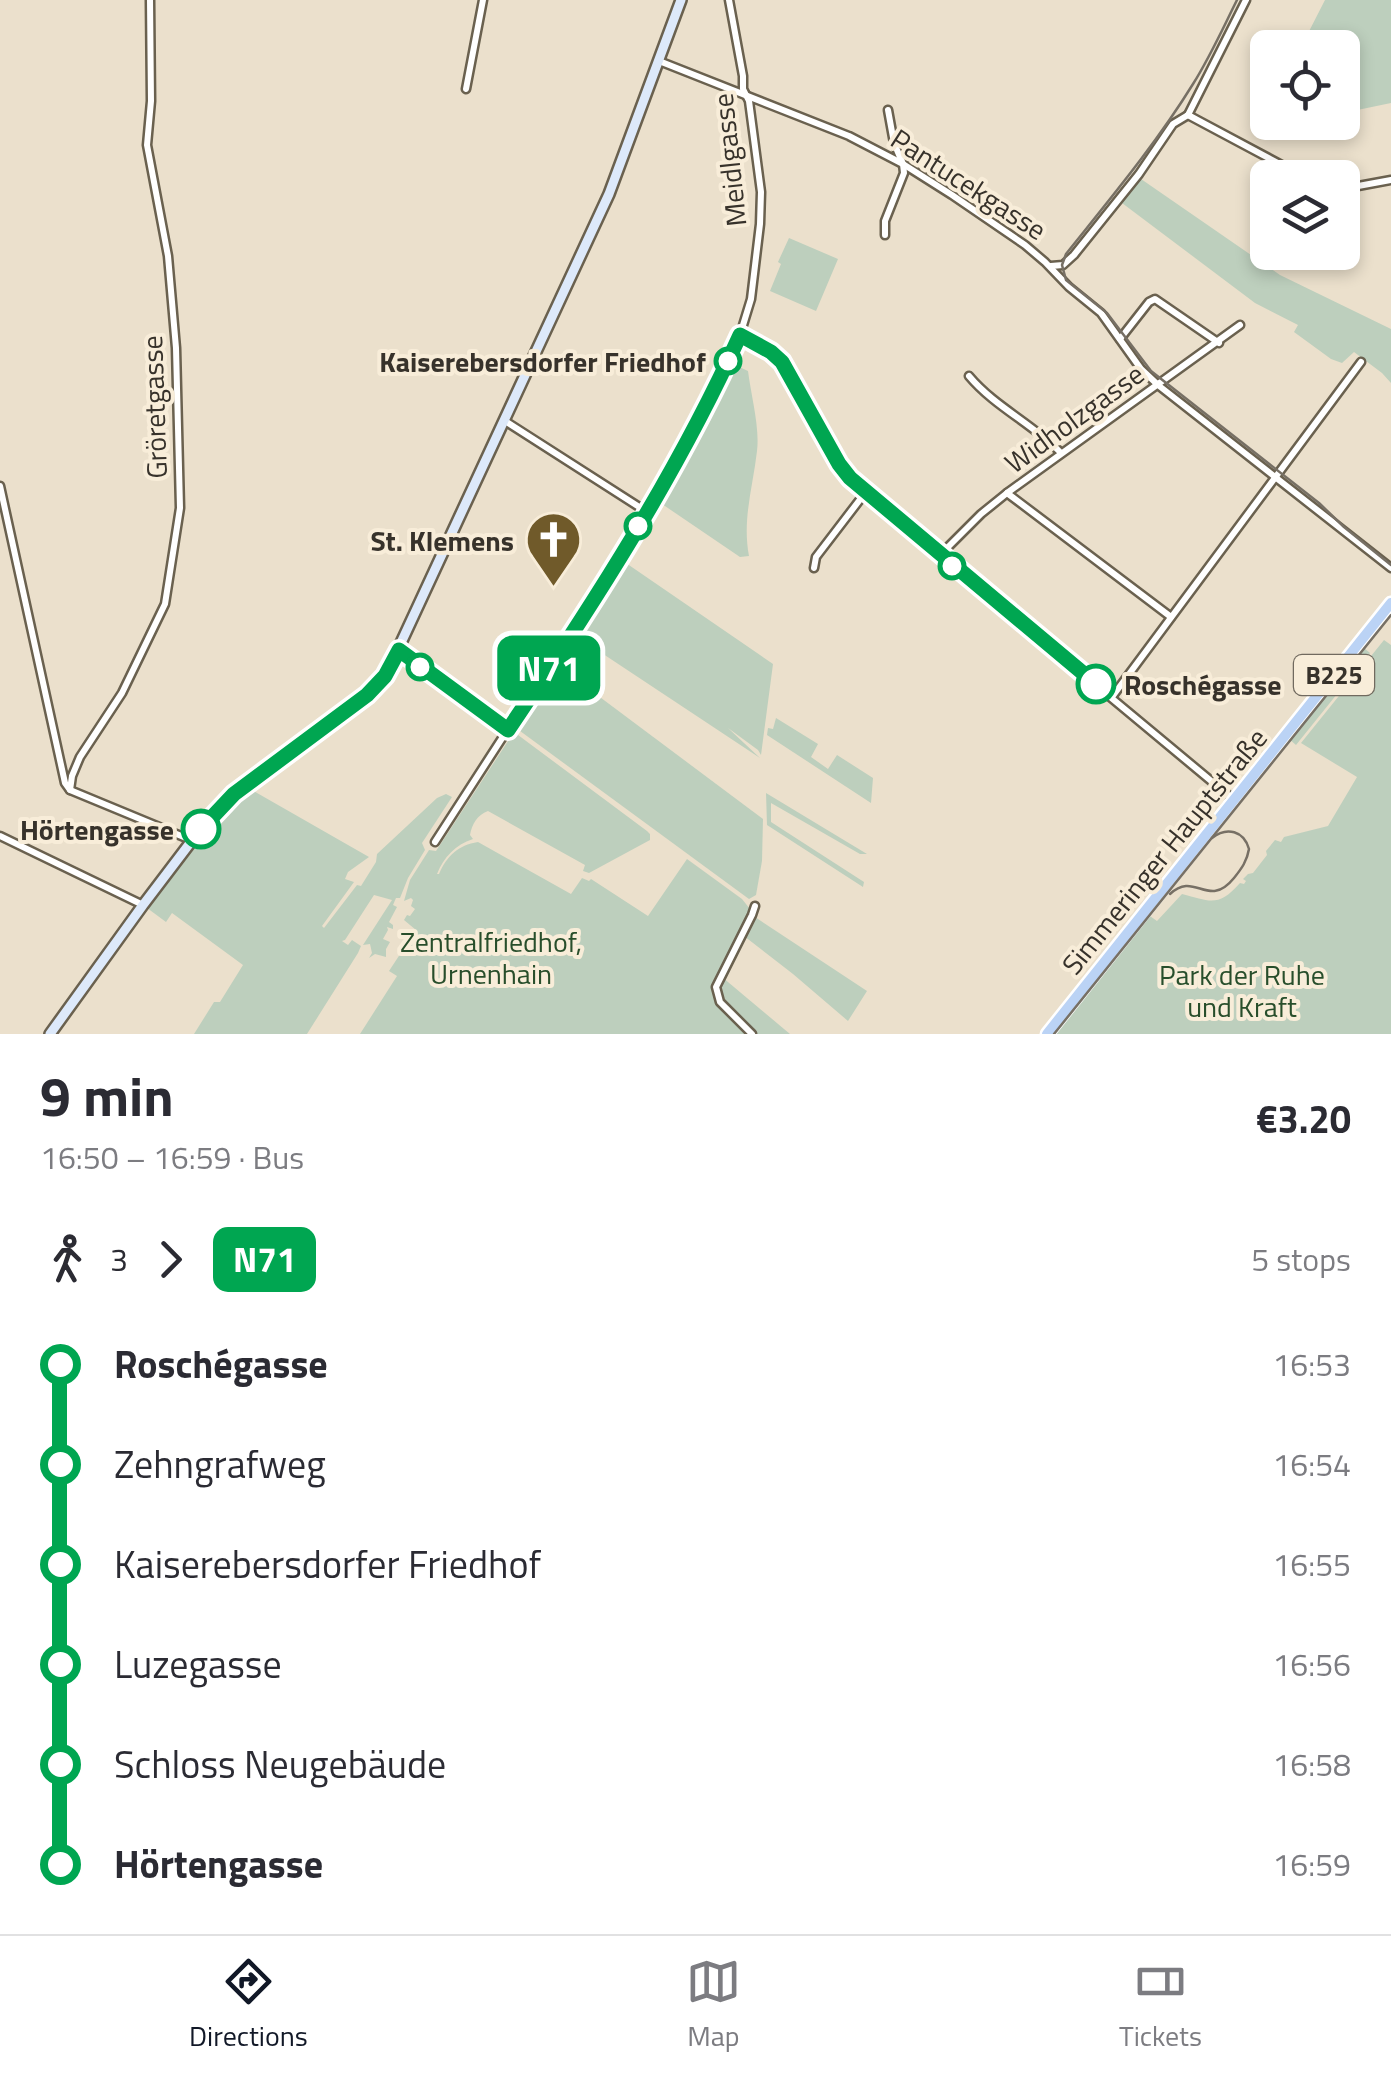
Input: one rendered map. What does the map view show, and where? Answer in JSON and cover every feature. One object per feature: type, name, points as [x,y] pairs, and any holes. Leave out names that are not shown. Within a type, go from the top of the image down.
[{"type":"main road","points":[[50,1034],[192,840],[234,794],[367,695],[385,676],[609,194],[681,0]]},
{"type":"main road","name":"Simmeringer Hauptstraße","points":[[1046,1034],[1391,603]]},
{"type":"street","name":"Gröretgasse","points":[[70,790],[80,758],[122,692],[165,604],[180,508],[174,316],[168,256],[146,145],[151,101],[150,0]]},
{"type":"street","points":[[466,89],[483,0]]},
{"type":"street","name":"Meidlgasse","points":[[435,842],[654,503],[687,446],[740,335],[752,299],[760,192],[749,100],[745,96],[730,0]]},
{"type":"street","points":[[1050,266],[1066,262],[1136,179],[1173,124],[1188,115],[1246,0]]},
{"type":"street","name":"Pantucekgasse","points":[[659,61],[832,129],[903,164],[982,214],[1050,266],[1101,312],[1144,373],[1391,568]]},
{"type":"street","points":[[885,235],[885,221],[904,174],[888,110]]},
{"type":"street","points":[[1188,115],[1272,160]]},
{"type":"street","points":[[1360,186],[1391,180]]},
{"type":"street","points":[[1120,340],[1154,299],[1219,343]]},
{"type":"street","name":"Widholzgasse","points":[[940,554],[1007,494],[1240,325]]},
{"type":"street","points":[[740,335],[782,362],[839,464],[865,493],[1234,800]]},
{"type":"street","points":[[1112,697],[1361,362]]},
{"type":"street","points":[[969,376],[1060,454]]},
{"type":"street","points":[[505,421],[647,512]]},
{"type":"street","points":[[0,486],[65,783],[70,790],[121,813],[192,840]]},
{"type":"street","points":[[814,568],[816,558],[865,493]]},
{"type":"street","points":[[1007,494],[1171,618]]},
{"type":"street","points":[[399,650],[508,730]]},
{"type":"street","points":[[0,836],[143,905]]},
{"type":"street","points":[[752,1034],[720,1002],[716,986],[755,906]]},
{"type":"green space","points":[[1325,0],[1391,0],[1391,103],[1360,109],[1360,30],[1310,30]]},
{"type":"green space","points":[[1141,179],[1250,254],[1250,270],[1273,270],[1391,329],[1391,383],[1354,352],[1342,363],[1331,359],[1294,332],[1298,325],[1255,303],[1122,203]]},
{"type":"green space","points":[[789,238],[838,259],[816,311],[770,291]]},
{"type":"green space","points":[[735,365],[748,371],[758,442],[747,516],[749,556],[740,557],[662,504]]},
{"type":"green space","points":[[623,561],[773,664],[761,755],[728,728],[760,758],[576,636]]},
{"type":"green space","name":"Park der Ruhe und Kraft","points":[[1384,640],[1391,645],[1391,1034],[1051,1034],[1147,914],[1157,921],[1182,894],[1207,900],[1226,896],[1240,883],[1244,884],[1243,879],[1253,873],[1275,840],[1281,842],[1284,837],[1328,826],[1357,777],[1301,743]]},
{"type":"green space","points":[[1364,648],[1370,653],[1296,745],[1288,738]]},
{"type":"green space","points":[[557,665],[763,819],[756,895],[749,899],[516,728]]},
{"type":"green space","points":[[776,718],[818,744],[811,757],[828,769],[837,755],[873,778],[871,803],[767,735]]},
{"type":"green space","name":"Zentralfriedhof, Urnenhain","points":[[514,732],[647,831],[650,840],[589,873],[583,871],[585,865],[488,811],[474,824],[470,835],[473,839],[451,852],[437,874],[454,852],[478,842],[571,894],[582,878],[591,879],[648,916],[687,859],[750,909],[715,988],[725,1010],[750,1034],[360,1034],[397,976],[389,971],[416,930],[404,920],[415,909],[411,898],[404,901],[410,880],[429,850],[436,851]]},
{"type":"green space","points":[[245,786],[369,857],[348,872],[345,879],[354,882],[324,928],[357,885],[361,886],[377,854],[437,798],[446,794],[452,797],[422,843],[425,850],[393,905],[397,907],[389,922],[393,929],[387,927],[383,939],[390,942],[386,957],[375,954],[369,958],[370,944],[363,945],[392,900],[374,895],[342,941],[348,945],[352,940],[361,946],[358,953],[307,1034],[194,1034],[243,965],[172,913],[166,922],[143,905],[201,829]]},
{"type":"green space","points":[[766,793],[867,854],[860,854],[771,803],[771,822],[864,882],[863,887],[767,825]]},
{"type":"green space","points":[[755,917],[867,991],[848,1021],[744,936]]},
{"type":"green space","points":[[722,977],[790,1034],[756,1034],[719,998]]},
{"type":"tram line","points":[[1237,0],[1179,106],[1066,254],[1062,265],[1066,280],[1107,313],[1151,371],[1391,565]]},
{"type":"tram line","points":[[1054,1034],[1391,615]]},
{"type":"tram line","points":[[1170,894],[1187,886],[1217,891],[1237,874],[1247,857],[1247,843],[1239,834],[1229,831],[1212,838]]},
{"type":"bus line","name":"N71","points":[[201,829],[234,794],[367,695],[385,676],[399,650],[508,730],[664,488],[740,335],[782,362],[839,464],[865,493],[1096,684]]},
{"type":"place","name":"Kaiserebersdorfer Friedhof","points":[[728,361]]},
{"type":"place","name":"St. Klemens","points":[[553,589]]},
{"type":"place","name":"Roschégasse","points":[[1096,684]]},
{"type":"place","name":"Hörtengasse","points":[[201,829]]}]
